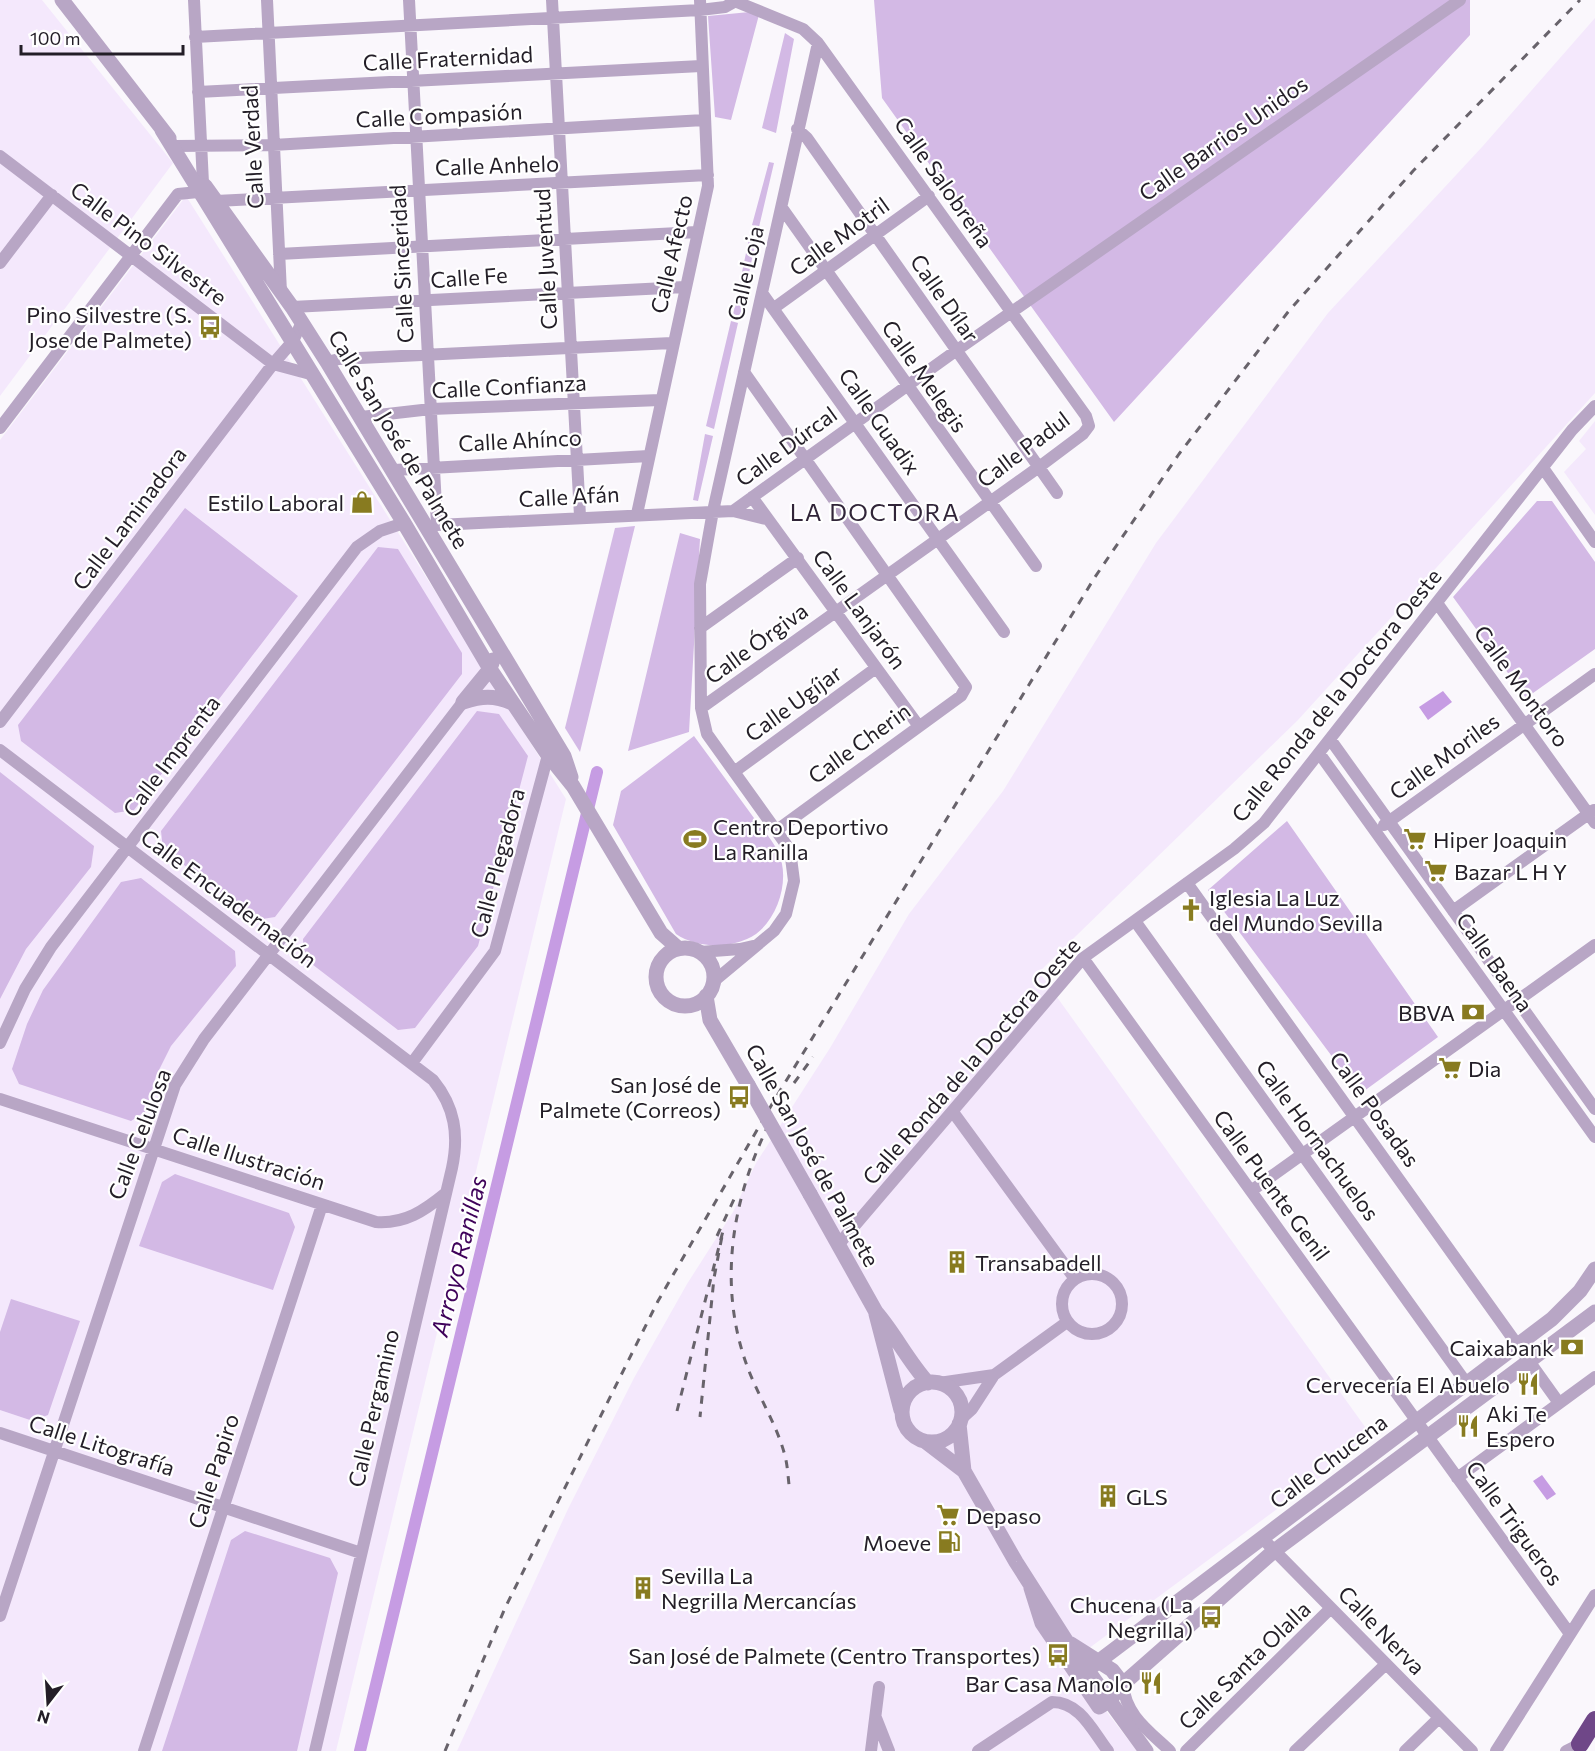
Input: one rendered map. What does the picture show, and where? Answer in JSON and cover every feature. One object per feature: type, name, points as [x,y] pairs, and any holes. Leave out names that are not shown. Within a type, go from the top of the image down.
[{"type":"highway","points":[[1574,1749],[1595,1720]]},
{"type":"street","name":"Calle San José de Palmete","points":[[62,0],[175,146],[405,523],[490,669],[548,755],[574,786],[661,933],[678,948]]},
{"type":"street","points":[[0,428],[178,194],[200,187],[201,146],[194,0]]},
{"type":"street","name":"Calle Verdad","points":[[267,0],[281,292]]},
{"type":"street","name":"Calle Sinceridad","points":[[409,0],[431,409],[433,527]]},
{"type":"street","name":"Calle Juventud","points":[[552,0],[580,516]]},
{"type":"street","name":"Calle Barrios Unidos","points":[[1011,312],[1460,0]]},
{"type":"street","points":[[195,37],[553,18],[700,5],[725,7],[733,1]]},
{"type":"street","name":"Calle Salobreña","points":[[733,1],[803,29],[818,43],[1086,417],[1089,426]]},
{"type":"street","name":"Calle Afecto","points":[[637,514],[708,175],[701,66],[700,5]]},
{"type":"street","name":"Calle Loja","points":[[714,982],[760,944],[781,922],[790,903],[794,881],[790,850],[707,734],[701,708],[700,584],[713,511],[818,43]]},
{"type":"street","name":"Calle Fraternidad","points":[[198,92],[701,66]]},
{"type":"street","name":"Calle Compasión","points":[[175,146],[273,145],[705,120]]},
{"type":"street","name":"Calle Dílar","points":[[797,129],[876,236],[1058,493]]},
{"type":"street","name":"Calle San José de Palmete","points":[[162,130],[200,187],[216,201],[292,307],[394,470],[433,527],[498,646],[564,756],[574,786]]},
{"type":"street","name":"Calle Pino Silvestre","points":[[0,156],[273,364]]},
{"type":"street","name":"Calle Anhelo","points":[[216,201],[708,175]]},
{"type":"street","points":[[0,263],[52,195]]},
{"type":"street","name":"Calle Motril","points":[[774,309],[929,196]]},
{"type":"street","name":"Calle Melegis","points":[[782,208],[825,272],[1035,566]]},
{"type":"street","points":[[279,254],[697,232]]},
{"type":"street","name":"Calle Fe","points":[[292,307],[685,286]]},
{"type":"street","name":"Calle Guadix","points":[[762,293],[1004,632]]},
{"type":"street","name":"Calle Dúrcal","points":[[732,511],[1011,312]]},
{"type":"street","name":"Calle Laminadora","points":[[0,722],[273,364],[293,341],[302,322]]},
{"type":"street","points":[[327,362],[672,343]]},
{"type":"street","points":[[273,364],[314,375]]},
{"type":"street","points":[[744,372],[888,576]]},
{"type":"street","name":"Calle Confianza","points":[[361,417],[431,409],[660,400]]},
{"type":"street","name":"Calle Ronda de la Doctora Oeste","points":[[838,1245],[1083,958],[1187,883],[1264,823],[1543,468],[1595,406]]},
{"type":"street","name":"Calle Padul","points":[[836,611],[1083,435],[1089,426]]},
{"type":"street","name":"Calle Ahínco","points":[[394,470],[577,458],[649,456]]},
{"type":"street","points":[[1543,468],[1595,542]]},
{"type":"street","points":[[378,481],[433,527]]},
{"type":"street","name":"Calle Lanjarón","points":[[752,497],[918,725]]},
{"type":"street","points":[[713,511],[732,511],[766,519]]},
{"type":"street","name":"Calle Afán","points":[[433,527],[580,516],[713,511]]},
{"type":"street","points":[[405,523],[433,527]]},
{"type":"street","name":"Calle Imprenta","points":[[0,1043],[25,988],[51,947],[357,547],[380,531],[405,523]]},
{"type":"street","points":[[700,628],[798,558]]},
{"type":"street","name":"Calle Cherin","points":[[777,830],[965,691],[965,684],[888,576]]},
{"type":"street","name":"Calle Montoro","points":[[1437,603],[1593,815]]},
{"type":"street","name":"Calle Órgiva","points":[[701,708],[836,611]]},
{"type":"street","points":[[463,702],[490,669],[498,646]]},
{"type":"street","name":"Calle Ugíjar","points":[[734,772],[876,668]]},
{"type":"street","name":"Calle Moriles","points":[[1376,831],[1595,674]]},
{"type":"street","points":[[463,702],[482,696],[498,697],[512,703]]},
{"type":"street","name":"Calle Celulosa","points":[[0,1616],[175,1085],[204,1040],[463,702]]},
{"type":"street","name":"Calle Baena","points":[[1330,739],[1595,1109]]},
{"type":"street","name":"Calle Encuadernación","points":[[0,750],[433,1080]]},
{"type":"street","name":"Calle Baena","points":[[1319,753],[1595,1137]]},
{"type":"street","name":"Calle Plegadora","points":[[412,1063],[495,951],[548,755]]},
{"type":"street","points":[[1453,911],[1593,815]]},
{"type":"street","name":"Calle Posadas","points":[[1187,883],[1559,1403]]},
{"type":"street","name":"Calle Hornachuelos","points":[[1135,921],[1467,1384]]},
{"type":"street","name":"Calle San José de Palmete","points":[[661,933],[663,957]]},
{"type":"street","points":[[700,952],[712,965],[714,982],[706,996],[691,1005],[673,1004],[659,992],[656,974],[663,957],[669,951],[686,947],[700,952],[740,950],[760,944]]},
{"type":"street","points":[[1251,1191],[1595,945]]},
{"type":"street","name":"Calle Puente Genil","points":[[1083,958],[1427,1437]]},
{"type":"street","name":"Calle San José de Palmete","points":[[706,996],[710,1020],[876,1312],[912,1365],[933,1383]]},
{"type":"street","name":"Calle San José de Palmete","points":[[691,1005],[710,1020]]},
{"type":"street","name":"Calle Pergamino","points":[[315,1751],[457,1147],[457,1131],[446,1099],[433,1080]]},
{"type":"street","name":"Calle Ilustración","points":[[0,1099],[376,1222],[390,1223],[425,1210],[446,1193]]},
{"type":"street","points":[[953,1112],[1075,1279]]},
{"type":"street","name":"Calle Papiro","points":[[144,1751],[322,1205]]},
{"type":"street","name":"Calle Chucena","points":[[1088,1670],[1552,1319],[1580,1291],[1595,1269]]},
{"type":"street","points":[[1095,1274],[1105,1277],[1119,1291],[1122,1308],[1116,1323],[1101,1334],[1082,1333],[1067,1322],[1062,1304],[1064,1294],[1075,1279],[1095,1274]]},
{"type":"street","name":"Calle San José de Palmete","points":[[876,1312],[902,1410]]},
{"type":"street","name":"Calle Chucena","points":[[1109,1701],[1123,1684],[1274,1551],[1595,1312]]},
{"type":"street","points":[[926,1442],[944,1440],[972,1409],[994,1375],[1067,1322]]},
{"type":"street","points":[[994,1375],[933,1383],[909,1392],[902,1410],[906,1429],[911,1435],[926,1442],[964,1471],[1031,1588],[1146,1751]]},
{"type":"street","points":[[1457,1478],[1595,1377]]},
{"type":"street","points":[[933,1383],[950,1389],[957,1397],[961,1407],[964,1471]]},
{"type":"street","name":"Calle Litografía","points":[[0,1433],[361,1553]]},
{"type":"street","name":"Calle Trigueros","points":[[1427,1437],[1569,1634]]},
{"type":"street","name":"Calle Nerva","points":[[1263,1539],[1472,1751]]},
{"type":"street","points":[[1031,1588],[1042,1623],[1088,1670],[1112,1670],[1123,1684],[1124,1701],[1131,1713],[1170,1751]]},
{"type":"street","points":[[1496,1751],[1595,1595]]},
{"type":"street","name":"Calle Santa Olalla","points":[[1186,1751],[1331,1608]]},
{"type":"street","points":[[1296,1751],[1386,1664]]},
{"type":"street","points":[[871,1751],[879,1687]]},
{"type":"street","points":[[978,1751],[1052,1702],[1064,1702],[1075,1708],[1107,1751]]},
{"type":"street","points":[[876,1718],[889,1751]]},
{"type":"street","points":[[1405,1751],[1439,1718]]},
{"type":"shaded area","points":[[0,0],[42,0],[173,163],[0,396]]},
{"type":"shaded area","points":[[874,0],[1470,0],[1470,35],[1114,422],[882,98]]},
{"type":"shaded area","points":[[760,11],[731,120],[715,117],[708,16]]},
{"type":"shaded area","points":[[1595,18],[1595,393],[1298,720],[1039,972],[1373,1438],[1069,1663],[1137,1751],[457,1751],[568,1509],[634,1378],[687,1284],[733,1212],[756,1163],[830,1048],[909,914],[1003,791],[1156,543],[1328,313],[1482,147]]},
{"type":"shaded area","points":[[785,33],[794,39],[776,133],[762,128]]},
{"type":"shaded area","points":[[769,162],[774,163],[759,227],[752,225]]},
{"type":"shaded area","points":[[186,196],[566,799],[336,1751],[0,1751],[0,440]]},
{"type":"shaded area","points":[[750,234],[757,235],[740,316],[733,315]]},
{"type":"shaded area","points":[[731,321],[738,323],[714,429],[706,426]]},
{"type":"shaded area","points":[[1595,421],[1595,515],[1564,472],[1586,449],[1579,441]]},
{"type":"shaded area","points":[[705,434],[713,436],[698,501],[693,500]]},
{"type":"shaded area","points":[[1537,501],[1552,501],[1595,562],[1595,649],[1526,698],[1453,597]]},
{"type":"shaded area","points":[[185,508],[298,596],[134,810],[115,813],[21,741],[18,725]]},
{"type":"shaded area","points":[[635,526],[580,752],[565,728],[615,528]]},
{"type":"shaded area","points":[[680,533],[700,539],[689,732],[628,751]]},
{"type":"shaded area","points":[[378,547],[398,549],[462,653],[462,674],[275,917],[256,920],[163,849],[161,831]]},
{"type":"shaded area","points":[[1443,691],[1452,702],[1428,720],[1419,707]]},
{"type":"shaded area","points":[[477,711],[499,714],[528,756],[478,946],[415,1028],[398,1030],[304,958],[303,939]]},
{"type":"shaded area","name":"Centro Deportivo La Ranilla","points":[[694,736],[770,839],[782,863],[782,889],[773,914],[757,933],[747,939],[729,944],[701,944],[676,934],[613,825],[621,791]]},
{"type":"shaded area","points":[[0,772],[94,846],[91,867],[26,949],[0,999]]},
{"type":"shaded area","points":[[1287,821],[1438,1037],[1360,1094],[1208,890]]},
{"type":"shaded area","points":[[141,878],[235,951],[236,966],[171,1046],[156,1076],[146,1111],[131,1121],[19,1084],[12,1069],[27,1024],[43,990],[121,882]]},
{"type":"shaded area","points":[[175,1174],[289,1213],[295,1227],[273,1290],[139,1246],[162,1182]]},
{"type":"shaded area","points":[[11,1299],[80,1321],[48,1415],[33,1421],[0,1410],[0,1332]]},
{"type":"shaded area","points":[[1542,1475],[1556,1494],[1547,1500],[1533,1481]]},
{"type":"shaded area","points":[[245,1531],[330,1558],[338,1573],[297,1751],[162,1751],[231,1540]]},
{"type":"waterway","name":"Arroyo Ranillas","points":[[360,1751],[597,772]]},
{"type":"railway","points":[[445,1751],[505,1608],[658,1301],[775,1099],[1095,577],[1179,454],[1288,312],[1413,171],[1580,0]]},
{"type":"railway","points":[[794,1083],[813,1057]]},
{"type":"railway","points":[[769,1124],[756,1153],[738,1211],[731,1272],[737,1333],[746,1363],[781,1444],[786,1460],[790,1492]]},
{"type":"railway","points":[[717,1236],[736,1195]]},
{"type":"railway","points":[[677,1411],[723,1231],[714,1278],[700,1417]]},
{"type":"place","name":"Pino Silvestre (S. Jose de Palmete)","points":[[210,327]]},
{"type":"place","name":"Estilo Laboral","points":[[362,502]]},
{"type":"place","name":"Centro Deportivo La Ranilla","points":[[695,839]]},
{"type":"place","name":"Hiper Joaquin","points":[[1415,839]]},
{"type":"place","name":"Bazar L H Y","points":[[1436,871]]},
{"type":"place","name":"Iglesia La Luz del Mundo Sevilla","points":[[1191,910]]},
{"type":"place","name":"BBVA","points":[[1473,1012]]},
{"type":"place","name":"Dia","points":[[1450,1068]]},
{"type":"place","name":"San José de Palmete (Correos)","points":[[739,1097]]},
{"type":"place","name":"Transabadell","points":[[957,1262]]},
{"type":"place","name":"Caixabank","points":[[1572,1347]]},
{"type":"place","name":"Cervecería El Abuelo","points":[[1528,1384]]},
{"type":"place","name":"Aki Te Espero","points":[[1468,1426]]},
{"type":"place","name":"GLS","points":[[1108,1496]]},
{"type":"place","name":"Depaso","points":[[948,1515]]},
{"type":"place","name":"Moeve","points":[[949,1542]]},
{"type":"place","name":"Sevilla La Negrilla Mercancías","points":[[643,1588]]},
{"type":"place","name":"Chucena (La Negrilla)","points":[[1211,1617]]},
{"type":"place","name":"San José de Palmete (Centro Transportes)","points":[[1058,1655]]},
{"type":"place","name":"Bar Casa Manolo","points":[[1151,1683]]},
{"type":"district","name":"LA DOCTORA","points":[[875,511]]}]
